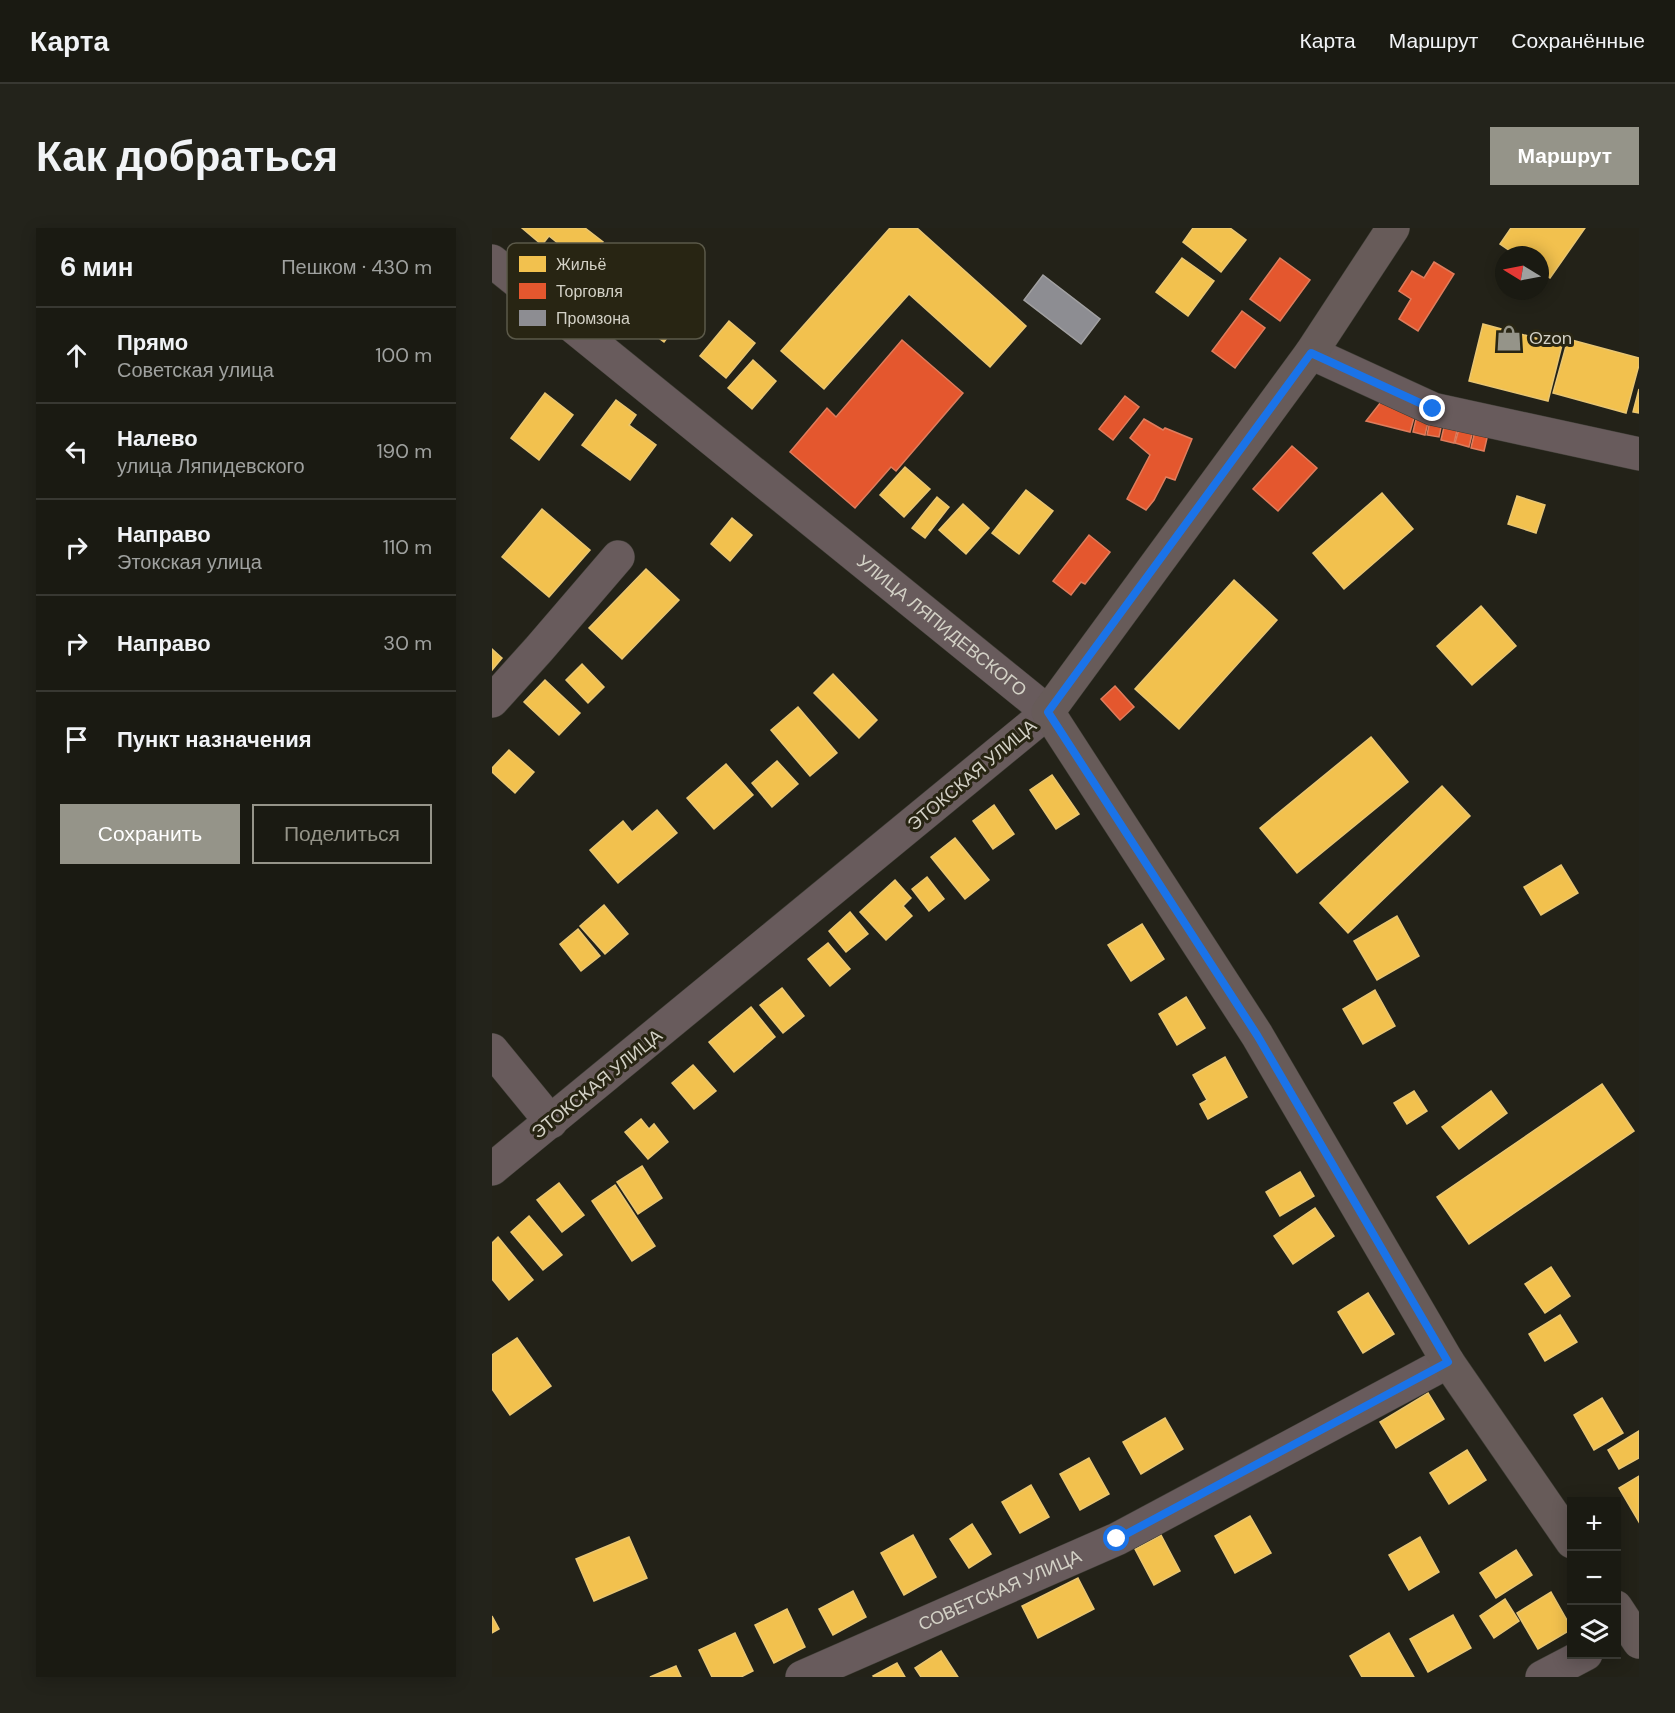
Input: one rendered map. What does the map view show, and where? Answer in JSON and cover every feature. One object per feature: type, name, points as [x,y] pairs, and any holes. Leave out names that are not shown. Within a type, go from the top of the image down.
[{"type":"main road","name":"ЭТОКСКАЯ УЛИЦА","points":[[1048,712],[1311,353],[1393,228]]},
{"type":"main road","name":"УЛИЦА ЛЯПИДЕВСКОГО","points":[[1048,712],[1257,1035],[1448,1362],[1567,1535]]},
{"type":"street","name":"УЛИЦА ЛЯПИДЕВСКОГО","points":[[492,261],[507,273]]},
{"type":"street","name":"УЛИЦА ЛЯПИДЕВСКОГО","points":[[588,339],[1048,712]]},
{"type":"street","points":[[1311,353],[1433,409],[1639,454]]},
{"type":"street","points":[[492,701],[547,641],[618,557]]},
{"type":"street","name":"ЭТОКСКАЯ УЛИЦА","points":[[492,1169],[1048,712]]},
{"type":"street","points":[[492,1050],[551,1122]]},
{"type":"street","name":"СОВЕТСКАЯ УЛИЦА","points":[[802,1677],[1117,1539],[1448,1362]]},
{"type":"street","points":[[1542,1677],[1576,1659]]},
{"type":"building: Жильё","points":[[522,228],[585,228],[603,242],[558,243],[549,236],[544,243],[540,243]]},
{"type":"building: Жильё","points":[[890,228],[917,228],[1026,326],[990,367],[909,294],[824,389],[781,351]]},
{"type":"building: Жильё","points":[[1193,228],[1230,228],[1246,240],[1221,272],[1183,242]]},
{"type":"building: Жильё","points":[[1511,228],[1585,228],[1550,278],[1549,246],[1503,246],[1500,244]]},
{"type":"building: Жильё","points":[[1182,258],[1214,281],[1188,316],[1156,292]]},
{"type":"building: Жильё","points":[[729,321],[755,343],[726,378],[700,356]]},
{"type":"building: Жильё","points":[[1483,324],[1562,345],[1548,401],[1469,381]]},
{"type":"building: Жильё","points":[[1568,339],[1639,358],[1626,413],[1553,393]]},
{"type":"building: Жильё","points":[[753,360],[776,381],[752,409],[728,388]]},
{"type":"building: Жильё","points":[[1639,389],[1639,413],[1633,412]]},
{"type":"building: Жильё","points":[[545,393],[573,415],[539,460],[511,438]]},
{"type":"building: Жильё","points":[[616,400],[636,415],[629,425],[656,445],[630,480],[582,445]]},
{"type":"building: Жильё","points":[[905,467],[930,489],[904,517],[880,495]]},
{"type":"building: Жильё","points":[[1026,490],[1053,511],[1019,554],[992,533]]},
{"type":"building: Жильё","points":[[1382,493],[1413,529],[1344,589],[1313,553]]},
{"type":"building: Жильё","points":[[1517,496],[1545,505],[1536,533],[1508,524]]},
{"type":"building: Жильё","points":[[937,497],[949,507],[925,538],[912,528]]},
{"type":"building: Жильё","points":[[963,504],[989,528],[966,554],[939,530]]},
{"type":"building: Жильё","points":[[542,509],[590,550],[549,597],[502,557]]},
{"type":"building: Жильё","points":[[732,518],[752,535],[730,561],[711,544]]},
{"type":"building: Жильё","points":[[646,569],[679,600],[622,659],[589,628]]},
{"type":"building: Жильё","points":[[1234,580],[1277,620],[1179,729],[1135,689]]},
{"type":"building: Жильё","points":[[1481,606],[1516,646],[1472,685],[1437,646]]},
{"type":"building: Жильё","points":[[492,649],[502,658],[492,670]]},
{"type":"building: Жильё","points":[[582,664],[604,687],[588,703],[566,680]]},
{"type":"building: Жильё","points":[[833,674],[877,720],[859,738],[814,693]]},
{"type":"building: Жильё","points":[[545,680],[580,713],[559,735],[524,702]]},
{"type":"building: Жильё","points":[[798,707],[837,753],[810,776],[771,730]]},
{"type":"building: Жильё","points":[[1371,737],[1408,782],[1297,873],[1260,828]]},
{"type":"building: Жильё","points":[[509,750],[534,772],[515,793],[492,772],[492,768]]},
{"type":"building: Жильё","points":[[777,761],[798,784],[772,807],[752,783]]},
{"type":"building: Жильё","points":[[726,764],[753,795],[714,829],[687,798]]},
{"type":"building: Жильё","points":[[1052,775],[1079,814],[1056,829],[1030,790]]},
{"type":"building: Жильё","points":[[1442,786],[1470,816],[1348,933],[1320,903]]},
{"type":"building: Жильё","points":[[994,805],[1014,834],[993,849],[973,821]]},
{"type":"building: Жильё","points":[[657,810],[677,833],[618,883],[590,850],[623,821],[632,832]]},
{"type":"building: Жильё","points":[[955,838],[989,880],[965,899],[931,857]]},
{"type":"building: Жильё","points":[[1561,865],[1578,893],[1541,915],[1524,887]]},
{"type":"building: Жильё","points":[[927,877],[944,899],[929,911],[912,889]]},
{"type":"building: Жильё","points":[[895,880],[911,898],[903,906],[912,916],[886,940],[860,912]]},
{"type":"building: Жильё","points":[[604,905],[628,934],[605,954],[580,926]]},
{"type":"building: Жильё","points":[[850,912],[868,934],[846,952],[829,931]]},
{"type":"building: Жильё","points":[[1397,916],[1419,956],[1377,980],[1354,941]]},
{"type":"building: Жильё","points":[[1142,924],[1164,959],[1131,981],[1108,945]]},
{"type":"building: Жильё","points":[[578,929],[600,956],[581,971],[560,944]]},
{"type":"building: Жильё","points":[[828,943],[850,969],[830,986],[808,959]]},
{"type":"building: Жильё","points":[[782,988],[804,1016],[783,1033],[760,1005]]},
{"type":"building: Жильё","points":[[1375,990],[1395,1026],[1363,1044],[1343,1009]]},
{"type":"building: Жильё","points":[[1186,997],[1205,1028],[1177,1045],[1159,1014]]},
{"type":"building: Жильё","points":[[751,1007],[775,1037],[734,1072],[709,1042]]},
{"type":"building: Жильё","points":[[1225,1057],[1247,1097],[1208,1119],[1200,1104],[1207,1100],[1193,1075]]},
{"type":"building: Жильё","points":[[693,1065],[716,1091],[694,1109],[672,1083]]},
{"type":"building: Жильё","points":[[1602,1084],[1634,1131],[1469,1244],[1437,1197]]},
{"type":"building: Жильё","points":[[1414,1091],[1427,1111],[1407,1124],[1394,1103]]},
{"type":"building: Жильё","points":[[1491,1091],[1507,1113],[1459,1149],[1442,1127]]},
{"type":"building: Жильё","points":[[641,1119],[649,1129],[654,1124],[668,1142],[648,1159],[625,1132]]},
{"type":"building: Жильё","points":[[642,1166],[662,1198],[638,1214],[617,1182]]},
{"type":"building: Жильё","points":[[1300,1172],[1314,1196],[1280,1216],[1266,1192]]},
{"type":"building: Жильё","points":[[559,1183],[584,1215],[562,1232],[537,1200]]},
{"type":"building: Жильё","points":[[615,1185],[655,1246],[632,1261],[592,1201]]},
{"type":"building: Жильё","points":[[1315,1208],[1334,1236],[1293,1264],[1274,1236]]},
{"type":"building: Жильё","points":[[529,1216],[562,1255],[543,1270],[511,1232]]},
{"type":"building: Жильё","points":[[498,1237],[533,1280],[509,1300],[492,1279],[492,1243]]},
{"type":"building: Жильё","points":[[1551,1267],[1570,1296],[1545,1313],[1525,1284]]},
{"type":"building: Жильё","points":[[1368,1293],[1394,1334],[1363,1353],[1338,1312]]},
{"type":"building: Жильё","points":[[1560,1315],[1577,1342],[1545,1361],[1529,1334]]},
{"type":"building: Жильё","points":[[517,1338],[551,1386],[510,1415],[492,1389],[492,1355]]},
{"type":"building: Жильё","points":[[1428,1393],[1444,1419],[1396,1448],[1380,1422]]},
{"type":"building: Жильё","points":[[1602,1398],[1623,1433],[1594,1450],[1574,1415]]},
{"type":"building: Жильё","points":[[1165,1418],[1183,1449],[1141,1474],[1123,1442]]},
{"type":"building: Жильё","points":[[1639,1431],[1639,1458],[1619,1469],[1608,1450]]},
{"type":"building: Жильё","points":[[1467,1450],[1486,1480],[1449,1504],[1430,1473]]},
{"type":"building: Жильё","points":[[1089,1458],[1109,1494],[1080,1510],[1060,1474]]},
{"type":"building: Жильё","points":[[1639,1476],[1639,1522],[1619,1488]]},
{"type":"building: Жильё","points":[[1031,1485],[1049,1517],[1020,1533],[1002,1502]]},
{"type":"building: Жильё","points":[[1250,1516],[1271,1553],[1235,1573],[1215,1536]]},
{"type":"building: Жильё","points":[[972,1524],[991,1554],[969,1568],[950,1539]]},
{"type":"building: Жильё","points":[[913,1535],[936,1577],[904,1595],[881,1553]]},
{"type":"building: Жильё","points":[[1161,1535],[1180,1571],[1154,1585],[1135,1549]]},
{"type":"building: Жильё","points":[[629,1537],[647,1578],[594,1601],[576,1559]]},
{"type":"building: Жильё","points":[[1420,1537],[1439,1572],[1409,1590],[1389,1555]]},
{"type":"building: Жильё","points":[[1516,1550],[1532,1575],[1496,1598],[1480,1573]]},
{"type":"building: Жильё","points":[[1078,1578],[1094,1609],[1038,1638],[1022,1606]]},
{"type":"building: Жильё","points":[[853,1591],[866,1617],[833,1635],[819,1609]]},
{"type":"building: Жильё","points":[[1551,1592],[1567,1620],[1567,1632],[1538,1649],[1517,1613]]},
{"type":"building: Жильё","points":[[1505,1599],[1519,1621],[1494,1638],[1480,1616]]},
{"type":"building: Жильё","points":[[787,1609],[805,1647],[774,1663],[755,1625]]},
{"type":"building: Жильё","points":[[1453,1615],[1471,1648],[1428,1672],[1410,1639]]},
{"type":"building: Жильё","points":[[492,1616],[499,1629],[492,1633]]},
{"type":"building: Жильё","points":[[735,1633],[753,1671],[741,1677],[712,1677],[699,1650]]},
{"type":"building: Жильё","points":[[1389,1633],[1414,1677],[1362,1677],[1350,1656]]},
{"type":"building: Жильё","points":[[941,1651],[958,1677],[921,1677],[915,1668]]},
{"type":"building: Жильё","points":[[897,1663],[905,1677],[873,1676]]},
{"type":"building: Жильё","points":[[676,1666],[681,1677],[650,1677]]},
{"type":"building: Торговля","points":[[1280,258],[1310,280],[1280,321],[1250,299]]},
{"type":"building: Торговля","points":[[1434,262],[1454,274],[1418,331],[1399,319],[1411,299],[1399,291],[1412,271],[1424,278]]},
{"type":"building: Торговля","points":[[1242,311],[1265,328],[1235,368],[1212,351]]},
{"type":"building: Торговля","points":[[902,340],[963,393],[896,471],[891,467],[855,508],[790,452],[827,408],[836,417]]},
{"type":"building: Торговля","points":[[1125,396],[1139,407],[1113,440],[1099,429]]},
{"type":"building: Торговля","points":[[1384,398],[1417,407],[1410,432],[1366,421]]},
{"type":"building: Торговля","points":[[1419,407],[1431,410],[1425,435],[1413,432]]},
{"type":"building: Торговля","points":[[1432,411],[1444,413],[1439,437],[1427,435]]},
{"type":"building: Торговля","points":[[1447,414],[1460,418],[1454,443],[1441,440]]},
{"type":"building: Торговля","points":[[1462,418],[1475,422],[1469,447],[1455,443]]},
{"type":"building: Торговля","points":[[1144,419],[1163,430],[1165,428],[1192,439],[1175,480],[1166,477],[1146,510],[1127,499],[1150,455],[1130,438]]},
{"type":"building: Торговля","points":[[1477,422],[1490,425],[1484,451],[1471,448]]},
{"type":"building: Торговля","points":[[1292,446],[1317,468],[1278,511],[1253,489]]},
{"type":"building: Торговля","points":[[1089,535],[1110,552],[1085,584],[1081,582],[1071,595],[1053,581]]},
{"type":"building: Торговля","points":[[1115,686],[1134,707],[1120,720],[1101,699]]},
{"type":"building: Промзона","points":[[1043,275],[1100,319],[1081,344],[1024,300]]},
{"type":"place","name":"Ozon","points":[[1509,338]]},
{"type":"route","points":[[1117,1539],[1448,1362],[1257,1035],[1048,712],[1311,353],[1433,409]]}]
